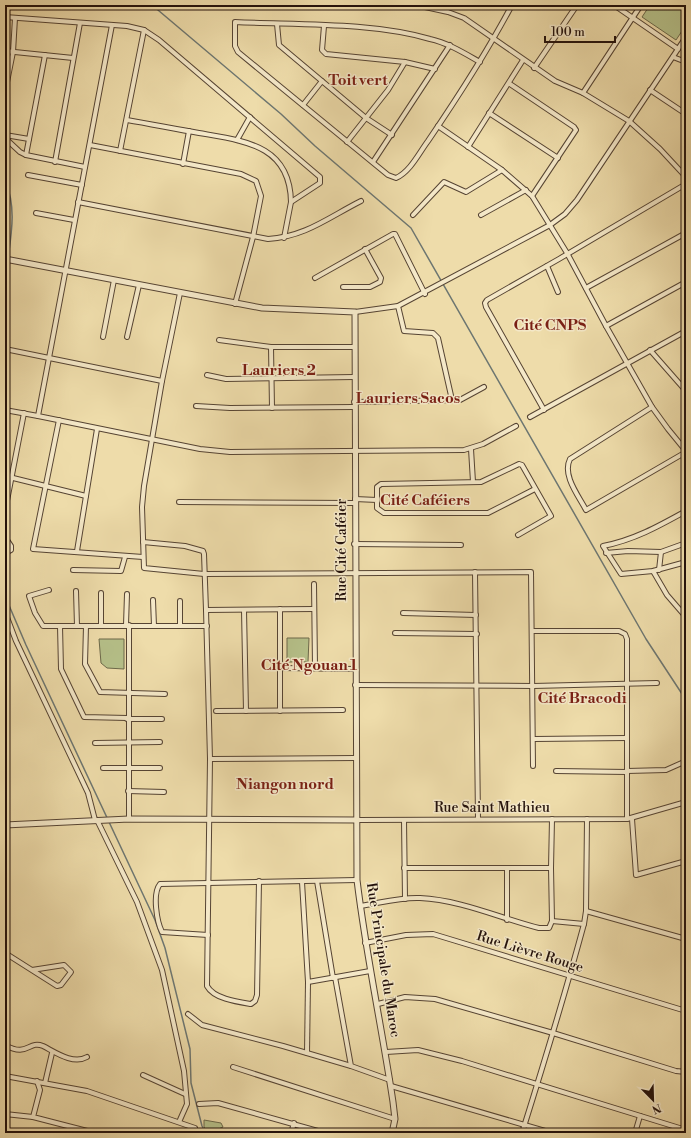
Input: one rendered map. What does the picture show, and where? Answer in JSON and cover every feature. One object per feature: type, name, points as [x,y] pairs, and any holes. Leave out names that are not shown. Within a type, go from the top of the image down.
[{"type":"street","points":[[416,5],[448,12],[464,18],[495,38],[534,68],[555,81],[583,93],[629,121],[660,148],[686,177]]},
{"type":"street","points":[[480,62],[450,46],[410,34],[324,26],[235,22],[236,49],[347,142],[388,175],[396,178],[411,165],[438,126],[480,62],[495,38],[512,5]]},
{"type":"street","points":[[534,68],[577,5]]},
{"type":"street","points":[[614,5],[678,49]]},
{"type":"street","points":[[583,93],[641,5]]},
{"type":"street","points":[[5,17],[112,25],[144,30],[159,40],[320,177],[320,183],[291,202]]},
{"type":"street","points":[[5,92],[13,52],[15,18]]},
{"type":"street","points":[[55,162],[80,23]]},
{"type":"street","points":[[277,24],[279,45],[366,118],[392,135]]},
{"type":"street","points":[[38,416],[64,271],[90,145],[112,25]]},
{"type":"street","points":[[324,26],[322,50],[326,54],[405,62],[435,69]]},
{"type":"street","points":[[120,151],[144,30]]},
{"type":"street","points":[[5,259],[235,304],[273,309],[355,312],[398,306],[425,294],[550,225],[565,214],[577,200],[686,37]]},
{"type":"street","points":[[373,162],[450,46]]},
{"type":"street","points":[[5,51],[73,58]]},
{"type":"street","points":[[26,155],[45,55]]},
{"type":"street","points":[[673,57],[686,62]]},
{"type":"street","points":[[468,147],[489,113],[510,84],[523,60]]},
{"type":"street","points":[[347,142],[388,90],[405,62]]},
{"type":"street","points":[[303,105],[322,81]]},
{"type":"street","points":[[510,84],[574,127],[575,132],[532,196]]},
{"type":"street","points":[[650,90],[686,114]]},
{"type":"street","points":[[489,113],[558,158]]},
{"type":"street","points":[[237,140],[250,117]]},
{"type":"street","points":[[127,120],[237,140],[253,144],[265,150],[280,164],[289,180],[291,202],[284,238]]},
{"type":"street","points":[[438,126],[502,170],[532,196],[567,253],[652,407],[686,451],[586,510],[567,474],[566,466],[570,459],[652,407]]},
{"type":"street","points":[[182,164],[189,131]]},
{"type":"street","points":[[5,137],[20,152],[26,155],[85,168]]},
{"type":"street","points":[[5,137],[29,139]]},
{"type":"street","points":[[90,145],[182,164],[241,174],[256,181],[261,196],[253,237],[235,304]]},
{"type":"street","points":[[413,215],[444,182],[466,192],[502,170]]},
{"type":"street","points":[[28,175],[82,184]]},
{"type":"street","points":[[544,410],[485,302],[686,184]]},
{"type":"street","points":[[481,215],[526,190]]},
{"type":"street","points":[[78,202],[268,239],[284,238],[312,228],[361,201]]},
{"type":"street","points":[[36,213],[74,220]]},
{"type":"street","points":[[586,288],[686,233]]},
{"type":"street","points":[[315,278],[391,234],[395,234],[425,294]]},
{"type":"street","points":[[343,287],[370,287],[380,282],[381,278],[365,249]]},
{"type":"street","points":[[547,266],[558,292]]},
{"type":"street","points":[[103,337],[114,280]]},
{"type":"street","points":[[606,326],[686,282]]},
{"type":"street","points":[[127,337],[139,285]]},
{"type":"street","points":[[180,293],[162,381],[142,500],[144,567],[146,569],[204,574],[531,572],[534,739],[533,766]]},
{"type":"street","points":[[398,306],[404,331],[433,332],[438,338],[452,400]]},
{"type":"street","name":"Rue Cité Caféier","points":[[355,312],[354,573],[356,789]]},
{"type":"street","points":[[530,417],[686,331]]},
{"type":"street","points":[[218,340],[271,347],[355,347]]},
{"type":"street","points":[[271,347],[272,408]]},
{"type":"street","points":[[5,349],[162,381]]},
{"type":"street","points":[[650,350],[686,391]]},
{"type":"street","points":[[207,375],[226,379],[272,377],[354,377]]},
{"type":"street","points":[[196,406],[272,408],[452,400],[462,399],[484,387]]},
{"type":"street","points":[[5,410],[200,449],[230,452],[471,449],[516,426]]},
{"type":"street","points":[[5,511],[24,414]]},
{"type":"street","points":[[59,420],[32,549],[143,556]]},
{"type":"street","points":[[77,551],[97,429]]},
{"type":"street","points":[[471,449],[472,482]]},
{"type":"street","points":[[518,535],[551,516],[535,489],[519,464],[481,482],[380,484],[377,487],[377,508],[384,513],[488,513],[535,489]]},
{"type":"street","points":[[5,476],[86,496]]},
{"type":"street","points":[[179,502],[377,500]]},
{"type":"street","points":[[686,511],[641,535],[622,542],[603,546],[619,574],[622,575],[659,570],[686,562]]},
{"type":"street","points":[[5,537],[12,550],[5,553]]},
{"type":"street","points":[[143,542],[185,546],[199,549],[204,554],[210,759],[208,883],[209,988],[231,1000],[253,1003],[257,995],[259,881]]},
{"type":"street","points":[[606,553],[628,551],[661,552],[686,543]]},
{"type":"street","points":[[354,544],[462,545]]},
{"type":"street","points":[[659,570],[661,552]]},
{"type":"street","points":[[74,570],[121,571],[125,556]]},
{"type":"street","points":[[653,571],[667,595],[686,617]]},
{"type":"street","points":[[475,572],[478,685],[478,819]]},
{"type":"street","points":[[314,584],[315,667]]},
{"type":"street","points":[[49,590],[29,596],[41,624],[60,626],[206,626]]},
{"type":"street","points":[[76,591],[77,626]]},
{"type":"street","points":[[101,593],[101,626]]},
{"type":"street","points":[[127,594],[129,819]]},
{"type":"street","points":[[153,600],[154,626]]},
{"type":"street","points":[[180,602],[180,626]]},
{"type":"street","points":[[280,609],[280,711]]},
{"type":"street","points":[[206,610],[314,609]]},
{"type":"street","points":[[244,610],[246,711]]},
{"type":"street","points":[[5,612],[11,630],[88,793],[97,820],[137,902],[162,970],[179,1045],[186,1094],[187,1104],[179,1122]]},
{"type":"street","points":[[403,613],[476,615]]},
{"type":"street","points":[[60,626],[61,669],[84,717],[162,719]]},
{"type":"street","points":[[86,626],[85,664],[97,689],[100,692],[164,694]]},
{"type":"street","points":[[5,630],[11,630]]},
{"type":"street","points":[[532,631],[619,631],[624,634],[627,639],[627,771],[629,819],[636,875],[686,861]]},
{"type":"street","points":[[395,633],[477,634]]},
{"type":"street","points":[[280,668],[315,667],[355,669]]},
{"type":"street","points":[[355,685],[533,686],[657,683]]},
{"type":"street","points":[[216,711],[343,710]]},
{"type":"street","points":[[534,739],[627,738]]},
{"type":"street","points":[[95,743],[128,744],[160,742]]},
{"type":"street","points":[[210,759],[356,758]]},
{"type":"street","points":[[556,771],[666,770],[684,762]]},
{"type":"street","points":[[103,768],[160,768]]},
{"type":"street","name":"Rue Principale du Maroc","points":[[356,789],[357,880],[365,943],[378,1004],[386,1052],[395,1118],[392,1132]]},
{"type":"street","points":[[128,791],[164,792]]},
{"type":"street","name":"Rue Saint Mathieu","points":[[357,820],[629,819],[686,802]]},
{"type":"street","points":[[5,814],[6,825],[129,819],[357,820]]},
{"type":"street","points":[[360,906],[404,899],[440,900],[507,920],[545,929],[550,928],[552,921],[552,819]]},
{"type":"street","points":[[522,1133],[536,1083],[570,976],[584,924],[586,911],[587,819]]},
{"type":"street","points":[[404,820],[404,899]]},
{"type":"street","points":[[404,868],[551,868]]},
{"type":"street","points":[[507,869],[507,920]]},
{"type":"street","points":[[208,934],[162,932],[156,913],[157,889],[160,884],[357,880]]},
{"type":"street","points":[[317,881],[351,1066]]},
{"type":"street","points":[[302,882],[308,982],[307,1053]]},
{"type":"street","points":[[586,911],[686,939]]},
{"type":"street","points":[[552,921],[584,924]]},
{"type":"street","name":"Rue Lièvre Rouge","points":[[365,943],[406,935],[433,934],[686,1011]]},
{"type":"street","points":[[5,953],[32,970],[59,986],[71,972],[64,965],[32,970]]},
{"type":"street","points":[[308,982],[370,970]]},
{"type":"street","points":[[378,1004],[404,997],[425,997],[553,1033],[676,1071],[686,1072]]},
{"type":"street","points":[[188,1014],[202,1026],[351,1066],[390,1083],[552,1133]]},
{"type":"street","points":[[5,1045],[15,1051],[24,1051],[34,1044],[42,1046],[52,1053],[76,1060],[86,1057]]},
{"type":"street","points":[[386,1052],[418,1050],[536,1083],[686,1130]]},
{"type":"street","points":[[46,1084],[52,1053]]},
{"type":"street","points":[[233,1067],[395,1118]]},
{"type":"street","points":[[143,1075],[186,1094]]},
{"type":"street","points":[[5,1076],[87,1090],[195,1128]]},
{"type":"street","points":[[33,1117],[40,1090],[37,1081]]},
{"type":"street","points":[[199,1104],[218,1102],[325,1133]]},
{"type":"street","points":[[5,1114],[33,1117],[95,1133]]},
{"type":"street","points":[[635,1133],[640,1116]]},
{"type":"street","points":[[291,1133],[294,1123]]},
{"type":"street","points":[[222,1131],[228,1133]]},
{"type":"street","points":[[392,1132],[400,1133]]},
{"type":"green space","points":[[650,5],[686,5],[686,25],[676,40],[642,17]]},
{"type":"green space","points":[[287,638],[309,638],[308,662],[287,662]]},
{"type":"green space","points":[[99,639],[124,639],[124,669],[107,668],[101,663]]},
{"type":"green space","points":[[204,1120],[221,1123],[223,1127],[216,1130],[217,1133],[209,1133],[204,1127]]},
{"type":"waterway","points":[[148,5],[152,5],[281,114],[315,146],[411,228],[646,639],[686,700]]},
{"type":"waterway","points":[[5,180],[11,199],[12,209],[12,228],[8,258]]},
{"type":"waterway","points":[[5,273],[7,261]]},
{"type":"waterway","points":[[5,596],[26,645],[155,920],[165,948],[190,1049],[191,1083],[202,1126],[206,1133]]},
{"type":"district","name":"Toit vert","points":[[358,80]]},
{"type":"district","name":"Cité CNPS","points":[[550,325]]},
{"type":"district","name":"Lauriers 2","points":[[279,370]]},
{"type":"district","name":"Lauriers Sacos","points":[[408,398]]},
{"type":"district","name":"Cité Caféiers","points":[[425,500]]},
{"type":"district","name":"Cité Ngouan 1","points":[[309,665]]},
{"type":"district","name":"Cité Bracodi","points":[[582,698]]},
{"type":"district","name":"Niangon nord","points":[[285,784]]}]
